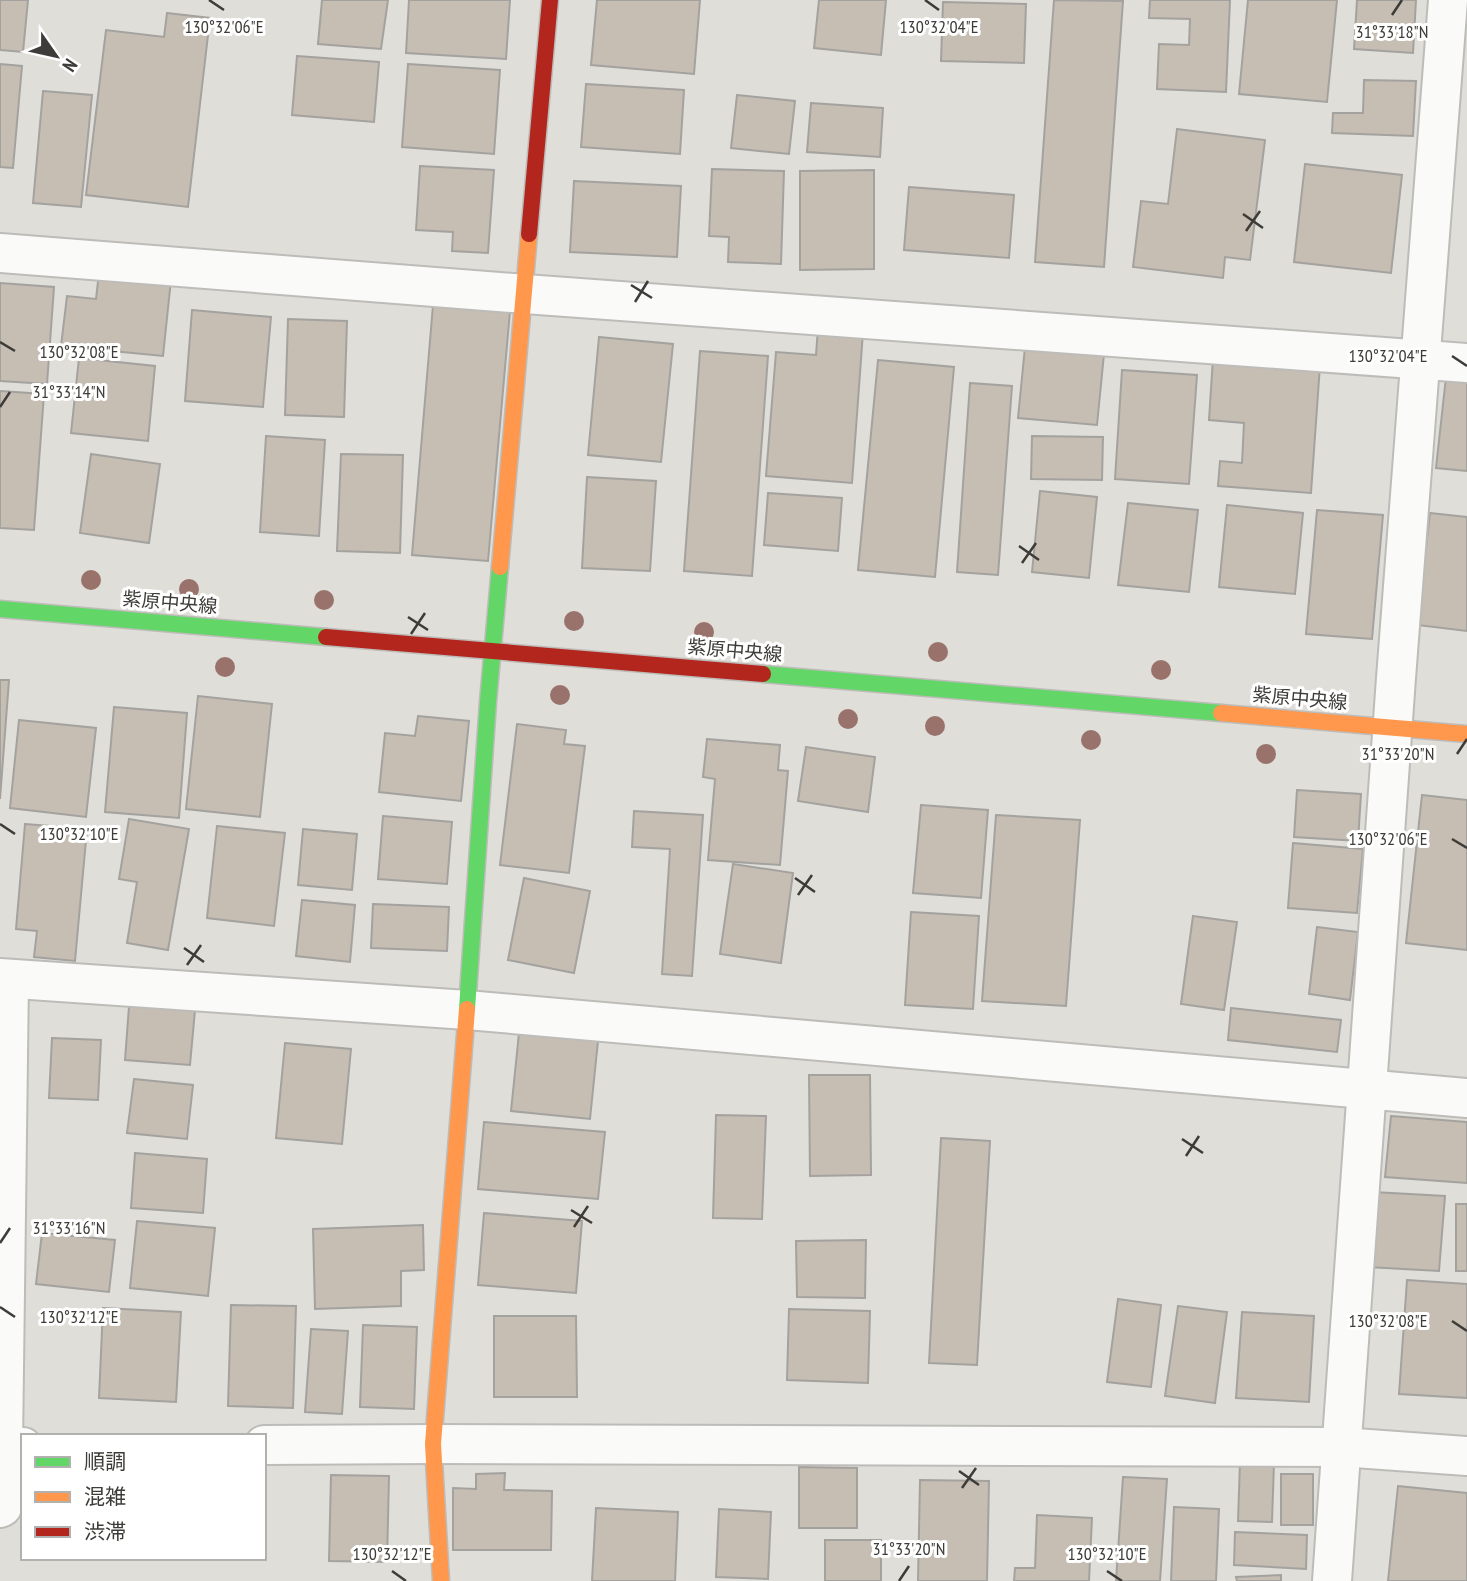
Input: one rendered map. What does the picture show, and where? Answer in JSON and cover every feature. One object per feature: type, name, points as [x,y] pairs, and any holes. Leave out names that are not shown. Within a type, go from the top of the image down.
[{"type":"street","points":[[441,1581],[433,1444],[487,715],[550,0]]},
{"type":"street","points":[[1332,1581],[1448,0]]},
{"type":"street","points":[[0,253],[1467,363]]},
{"type":"street","name":"紫原中央線","points":[[0,609],[1467,734]]},
{"type":"street","points":[[0,1507],[9,1447],[4,979],[467,1010],[1467,1098]]},
{"type":"street","points":[[266,1445],[1341,1447],[1467,1456]]},
{"type":"building","points":[[0,0],[28,0],[23,52],[0,50]]},
{"type":"building","points":[[322,0],[388,0],[381,49],[318,44]]},
{"type":"building","points":[[409,0],[510,0],[506,59],[406,53]]},
{"type":"building","points":[[597,0],[700,0],[694,74],[591,65]]},
{"type":"building","points":[[819,0],[886,0],[881,55],[814,48]]},
{"type":"building","points":[[1054,0],[1123,1],[1104,267],[1035,262]]},
{"type":"building","points":[[1150,0],[1230,0],[1226,92],[1157,89],[1159,44],[1189,45],[1190,19],[1149,18]]},
{"type":"building","points":[[1248,0],[1337,0],[1327,102],[1239,94]]},
{"type":"building","points":[[1357,0],[1416,0],[1413,53],[1354,49]]},
{"type":"building","points":[[943,2],[1026,4],[1024,63],[941,61]]},
{"type":"building","points":[[167,13],[210,18],[188,207],[86,195],[106,30],[164,37]]},
{"type":"building","points":[[297,56],[379,62],[374,122],[292,115]]},
{"type":"building","points":[[0,64],[22,66],[13,168],[0,167]]},
{"type":"building","points":[[408,64],[500,70],[494,154],[402,147]]},
{"type":"building","points":[[1364,80],[1416,81],[1413,136],[1332,133],[1333,113],[1363,113]]},
{"type":"building","points":[[586,84],[684,90],[680,154],[581,147]]},
{"type":"building","points":[[43,91],[92,95],[81,207],[33,203]]},
{"type":"building","points":[[737,95],[795,101],[789,154],[731,148]]},
{"type":"building","points":[[811,103],[883,108],[880,157],[807,152]]},
{"type":"building","points":[[1177,129],[1265,140],[1250,260],[1225,257],[1223,278],[1133,267],[1141,201],[1168,204]]},
{"type":"building","points":[[1305,164],[1402,175],[1391,273],[1294,262]]},
{"type":"building","points":[[420,166],[494,170],[488,253],[452,251],[453,232],[416,230]]},
{"type":"building","points":[[712,169],[784,171],[781,264],[728,262],[729,237],[709,236]]},
{"type":"building","points":[[874,170],[874,269],[800,270],[800,171]]},
{"type":"building","points":[[574,181],[681,186],[677,257],[570,252]]},
{"type":"building","points":[[909,187],[1014,195],[1009,258],[904,250]]},
{"type":"building","points":[[99,273],[171,280],[163,356],[61,346],[67,296],[96,299]]},
{"type":"building","points":[[0,283],[54,287],[47,384],[0,381]]},
{"type":"building","points":[[433,305],[510,311],[488,561],[412,555]]},
{"type":"building","points":[[192,310],[271,317],[263,407],[185,401]]},
{"type":"building","points":[[288,319],[347,321],[344,417],[285,415]]},
{"type":"building","points":[[818,328],[863,332],[852,483],[766,476],[776,352],[816,355]]},
{"type":"building","points":[[599,337],[673,344],[661,462],[588,455]]},
{"type":"building","points":[[1025,347],[1104,354],[1097,425],[1018,418]]},
{"type":"building","points":[[700,351],[768,356],[752,576],[684,571]]},
{"type":"building","points":[[79,358],[155,366],[148,441],[71,433]]},
{"type":"building","points":[[1213,358],[1320,365],[1311,493],[1218,486],[1220,461],[1242,463],[1244,423],[1209,420]]},
{"type":"building","points":[[878,360],[954,367],[935,577],[858,570]]},
{"type":"building","points":[[1122,370],[1197,375],[1189,484],[1115,479]]},
{"type":"building","points":[[1446,377],[1467,379],[1467,471],[1436,468]]},
{"type":"building","points":[[970,383],[1012,386],[998,575],[957,572]]},
{"type":"building","points":[[0,391],[44,394],[34,530],[0,528]]},
{"type":"building","points":[[266,436],[325,440],[319,536],[260,532]]},
{"type":"building","points":[[1032,436],[1103,437],[1102,480],[1031,479]]},
{"type":"building","points":[[91,454],[160,464],[149,543],[80,533]]},
{"type":"building","points":[[341,454],[403,455],[400,553],[337,551]]},
{"type":"building","points":[[587,477],[656,481],[650,571],[582,568]]},
{"type":"building","points":[[1040,491],[1097,497],[1089,578],[1032,572]]},
{"type":"building","points":[[768,493],[842,498],[838,551],[764,545]]},
{"type":"building","points":[[1128,503],[1198,510],[1189,592],[1118,585]]},
{"type":"building","points":[[1227,505],[1303,513],[1295,594],[1219,587]]},
{"type":"building","points":[[1317,510],[1383,515],[1372,639],[1306,634]]},
{"type":"building","points":[[1430,513],[1467,517],[1467,631],[1417,625]]},
{"type":"building","points":[[0,680],[9,680],[0,799]]},
{"type":"building","points":[[198,696],[272,704],[260,817],[186,809]]},
{"type":"building","points":[[114,707],[187,713],[179,818],[105,812]]},
{"type":"building","points":[[418,716],[469,721],[461,801],[379,792],[385,733],[415,736]]},
{"type":"building","points":[[19,720],[96,728],[86,817],[10,808]]},
{"type":"building","points":[[517,724],[566,730],[564,744],[585,746],[569,873],[500,865]]},
{"type":"building","points":[[707,739],[780,745],[778,770],[788,771],[780,865],[708,860],[715,779],[703,777]]},
{"type":"building","points":[[806,747],[875,757],[868,812],[798,801]]},
{"type":"building","points":[[1297,790],[1361,794],[1358,841],[1294,837]]},
{"type":"building","points":[[1422,795],[1467,800],[1467,950],[1406,943]]},
{"type":"building","points":[[921,805],[988,810],[981,898],[913,893]]},
{"type":"building","points":[[634,811],[703,815],[692,976],[662,974],[670,849],[632,847]]},
{"type":"building","points":[[996,815],[1080,820],[1066,1006],[982,1001]]},
{"type":"building","points":[[383,816],[452,822],[447,884],[378,879]]},
{"type":"building","points":[[129,819],[189,829],[168,950],[127,943],[137,882],[119,879]]},
{"type":"building","points":[[25,824],[87,829],[75,961],[34,957],[37,931],[16,929]]},
{"type":"building","points":[[217,826],[285,833],[274,926],[207,918]]},
{"type":"building","points":[[303,829],[357,834],[352,890],[298,885]]},
{"type":"building","points":[[1293,843],[1363,849],[1357,913],[1288,908]]},
{"type":"building","points":[[733,864],[793,873],[781,963],[720,954]]},
{"type":"building","points":[[524,878],[590,891],[574,973],[508,960]]},
{"type":"building","points":[[302,900],[355,905],[350,962],[296,956]]},
{"type":"building","points":[[373,904],[449,907],[447,951],[371,948]]},
{"type":"building","points":[[911,912],[979,916],[973,1009],[905,1005]]},
{"type":"building","points":[[1193,916],[1237,922],[1224,1010],[1181,1004]]},
{"type":"building","points":[[1317,927],[1358,932],[1350,1000],[1309,994]]},
{"type":"building","points":[[130,993],[196,999],[190,1065],[125,1060]]},
{"type":"building","points":[[1231,1008],[1341,1020],[1337,1052],[1228,1040]]},
{"type":"building","points":[[519,1033],[598,1041],[590,1119],[511,1111]]},
{"type":"building","points":[[52,1038],[101,1040],[98,1100],[49,1098]]},
{"type":"building","points":[[285,1043],[351,1049],[342,1144],[276,1138]]},
{"type":"building","points":[[809,1075],[870,1075],[871,1175],[810,1176]]},
{"type":"building","points":[[134,1079],[193,1085],[187,1139],[127,1133]]},
{"type":"building","points":[[716,1115],[766,1116],[762,1219],[713,1218]]},
{"type":"building","points":[[1391,1116],[1467,1122],[1467,1183],[1385,1177]]},
{"type":"building","points":[[484,1122],[605,1132],[598,1199],[478,1189]]},
{"type":"building","points":[[941,1138],[990,1141],[977,1365],[929,1363]]},
{"type":"building","points":[[135,1153],[207,1159],[203,1213],[131,1208]]},
{"type":"building","points":[[1373,1192],[1445,1196],[1439,1271],[1368,1267]]},
{"type":"building","points":[[1456,1204],[1467,1204],[1467,1271],[1456,1271]]},
{"type":"building","points":[[484,1213],[582,1221],[576,1293],[478,1285]]},
{"type":"building","points":[[137,1221],[215,1228],[208,1296],[130,1288]]},
{"type":"building","points":[[423,1225],[424,1270],[401,1271],[401,1306],[315,1309],[313,1229]]},
{"type":"building","points":[[42,1233],[115,1240],[109,1292],[36,1284]]},
{"type":"building","points":[[866,1240],[865,1298],[797,1297],[796,1241]]},
{"type":"building","points":[[1407,1280],[1467,1284],[1467,1398],[1399,1394]]},
{"type":"building","points":[[1118,1299],[1161,1305],[1151,1387],[1107,1382]]},
{"type":"building","points":[[231,1305],[296,1306],[293,1408],[228,1406]]},
{"type":"building","points":[[1178,1306],[1227,1312],[1215,1403],[1165,1396]]},
{"type":"building","points":[[103,1308],[181,1312],[176,1402],[99,1398]]},
{"type":"building","points":[[789,1309],[870,1311],[868,1383],[787,1380]]},
{"type":"building","points":[[1242,1312],[1314,1316],[1309,1402],[1236,1398]]},
{"type":"building","points":[[494,1316],[576,1316],[577,1397],[494,1397]]},
{"type":"building","points":[[363,1325],[417,1327],[414,1409],[360,1407]]},
{"type":"building","points":[[311,1329],[348,1331],[342,1414],[305,1412]]},
{"type":"building","points":[[1240,1462],[1274,1463],[1272,1522],[1238,1521]]},
{"type":"building","points":[[799,1467],[857,1468],[857,1528],[799,1528]]},
{"type":"building","points":[[505,1473],[504,1490],[552,1491],[551,1550],[453,1550],[453,1488],[476,1489],[476,1474]]},
{"type":"building","points":[[1281,1474],[1313,1474],[1313,1525],[1281,1525]]},
{"type":"building","points":[[331,1475],[389,1476],[387,1562],[329,1561]]},
{"type":"building","points":[[1123,1477],[1167,1479],[1160,1581],[1116,1581]]},
{"type":"building","points":[[920,1480],[989,1481],[987,1581],[918,1581]]},
{"type":"building","points":[[1398,1486],[1467,1493],[1467,1581],[1388,1581]]},
{"type":"building","points":[[1174,1507],[1219,1509],[1216,1581],[1171,1581]]},
{"type":"building","points":[[596,1508],[678,1512],[675,1581],[592,1581]]},
{"type":"building","points":[[719,1509],[771,1512],[768,1579],[716,1577]]},
{"type":"building","points":[[1037,1515],[1092,1518],[1089,1581],[1014,1581],[1015,1568],[1035,1568]]},
{"type":"building","points":[[1235,1532],[1307,1535],[1306,1569],[1234,1565]]},
{"type":"building","points":[[825,1540],[881,1540],[881,1581],[825,1581]]},
{"type":"building","points":[[1281,1575],[1281,1581],[1237,1581],[1236,1577]]},
{"type":"traffic: fast","points":[[467,1009],[500,567]]},
{"type":"traffic: fast","points":[[0,609],[326,637]]},
{"type":"traffic: fast","points":[[763,674],[1221,713]]},
{"type":"traffic: slow","points":[[500,567],[529,234]]},
{"type":"traffic: slow","points":[[1221,713],[1467,734]]},
{"type":"traffic: slow","points":[[441,1581],[433,1444],[467,1009]]},
{"type":"traffic: jam","points":[[529,234],[550,0]]},
{"type":"traffic: jam","points":[[326,637],[763,674]]}]
